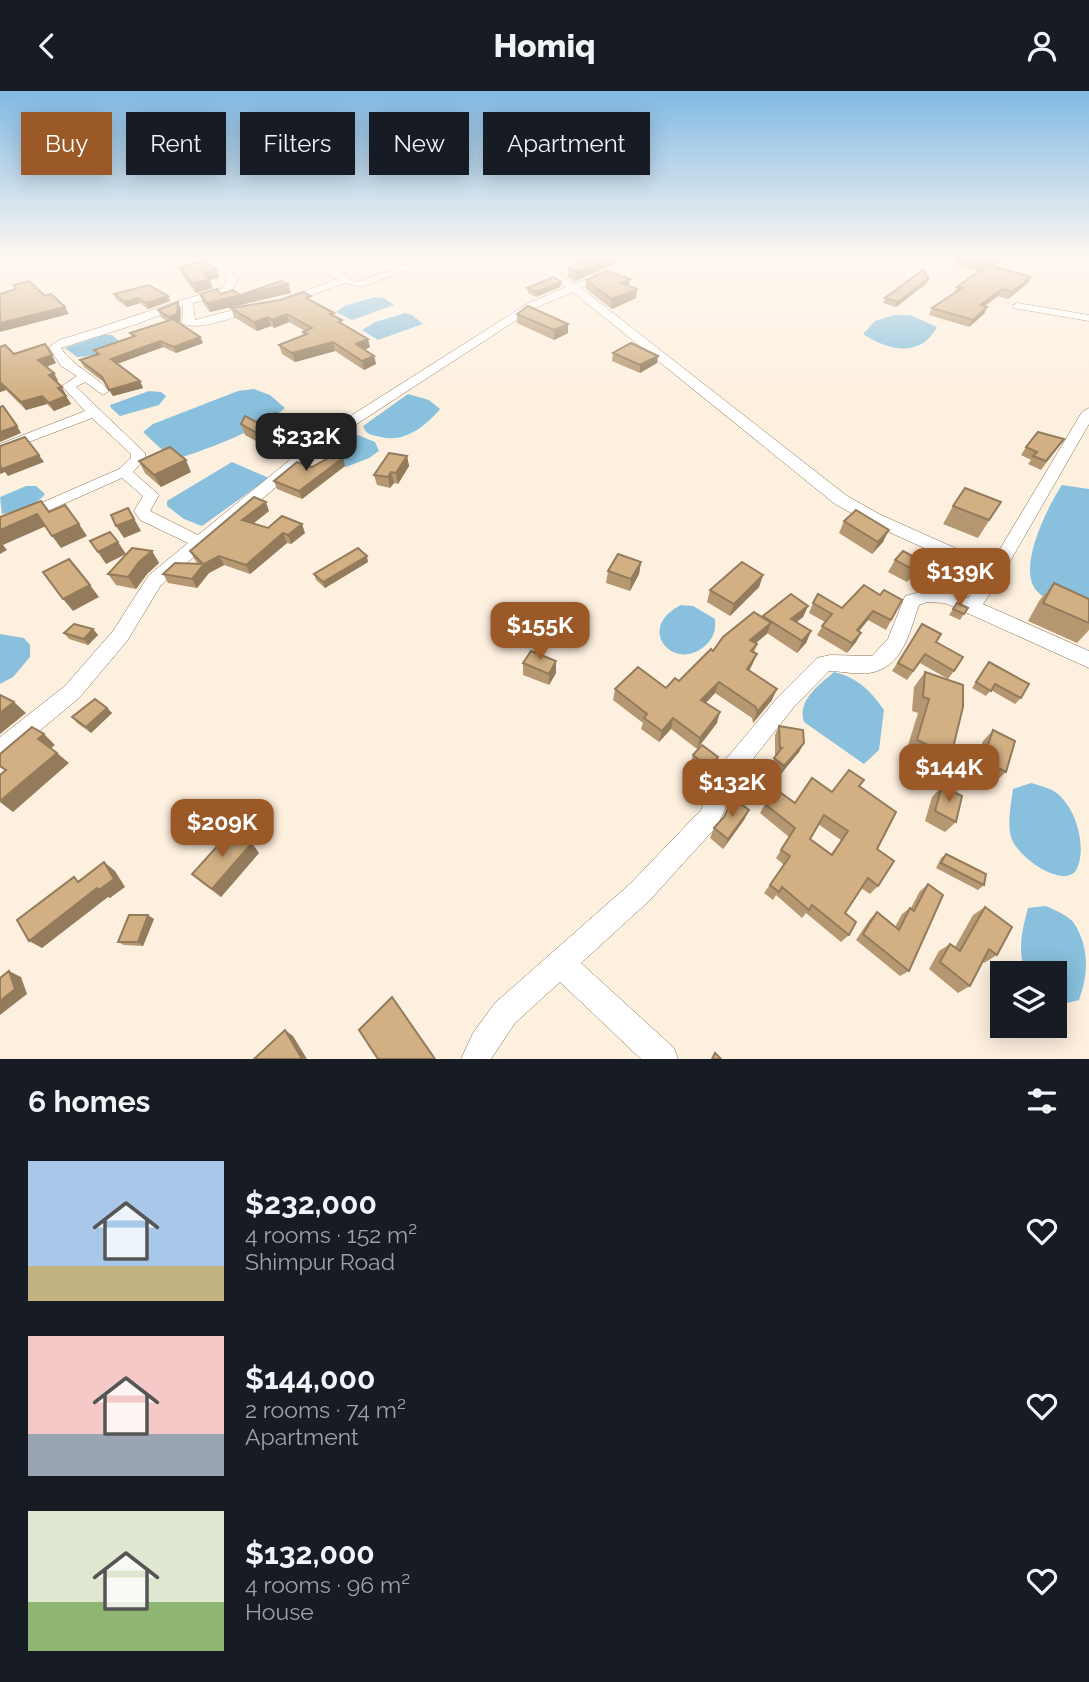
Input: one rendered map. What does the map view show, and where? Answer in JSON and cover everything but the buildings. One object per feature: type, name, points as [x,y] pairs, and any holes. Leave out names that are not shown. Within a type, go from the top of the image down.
[{"type":"street","points":[[103,391],[65,363],[55,347],[63,342],[133,322],[180,303]]},
{"type":"street","points":[[187,303],[190,318],[187,321],[190,324],[233,311],[277,303]]},
{"type":"street","points":[[0,750],[72,692],[120,636],[155,580],[197,541],[324,439],[538,303]]},
{"type":"street","points":[[594,303],[841,500],[875,519],[995,573]]},
{"type":"street","points":[[1017,306],[1089,318]]},
{"type":"street","points":[[0,527],[124,472],[138,459],[138,453],[68,387],[86,376]]},
{"type":"street","points":[[971,607],[995,573],[1089,412]]},
{"type":"street","points":[[0,449],[93,413]]},
{"type":"street","points":[[124,472],[151,495],[143,506],[142,511],[146,516],[197,541]]},
{"type":"street","points":[[476,1059],[483,1043],[505,1013],[640,892],[709,818],[734,766],[786,702],[824,664],[869,665],[882,661],[892,651],[911,600],[923,594],[949,596],[1089,660]]},
{"type":"street","points":[[559,962],[663,1059]]},
{"type":"water","points":[[354,303],[394,305],[352,320],[336,312]]},
{"type":"water","points":[[405,313],[423,324],[378,340],[362,330],[375,322]]},
{"type":"water","points":[[894,315],[910,315],[937,327],[922,344],[903,349],[882,344],[863,334],[875,321]]},
{"type":"water","points":[[104,335],[112,335],[120,342],[105,351],[77,357],[65,348]]},
{"type":"water","points":[[254,389],[270,395],[285,408],[249,431],[219,444],[177,459],[143,432],[153,424],[238,391]]},
{"type":"water","points":[[149,391],[161,392],[166,396],[159,405],[120,416],[111,408],[110,405]]},
{"type":"water","points":[[408,394],[429,400],[440,409],[428,422],[406,436],[390,438],[372,435],[366,431],[363,426]]},
{"type":"water","points":[[349,435],[358,435],[375,442],[379,451],[346,467],[327,457],[326,454],[336,442]]},
{"type":"water","points":[[232,462],[269,478],[202,526],[184,519],[167,506],[167,501]]},
{"type":"water","points":[[1062,485],[1089,489],[1089,618],[1047,599],[1036,590],[1031,580],[1032,552],[1049,507]]},
{"type":"water","points":[[26,486],[36,486],[45,494],[25,508],[2,514],[0,497]]},
{"type":"water","points":[[681,605],[693,606],[715,619],[713,636],[707,644],[695,652],[683,654],[672,652],[664,645],[660,636],[660,626],[667,615]]},
{"type":"water","points":[[0,634],[24,638],[30,645],[30,657],[13,677],[0,684]]},
{"type":"water","points":[[834,672],[863,686],[884,710],[879,750],[864,764],[804,722],[806,700]]},
{"type":"water","points":[[1031,783],[1050,789],[1060,796],[1074,816],[1081,852],[1075,872],[1068,876],[1038,867],[1021,852],[1011,837],[1009,819],[1013,789]]},
{"type":"water","points":[[1046,906],[1065,915],[1079,932],[1085,951],[1086,970],[1079,1000],[1067,1003],[1067,961],[1023,961],[1022,933],[1028,908]]}]
